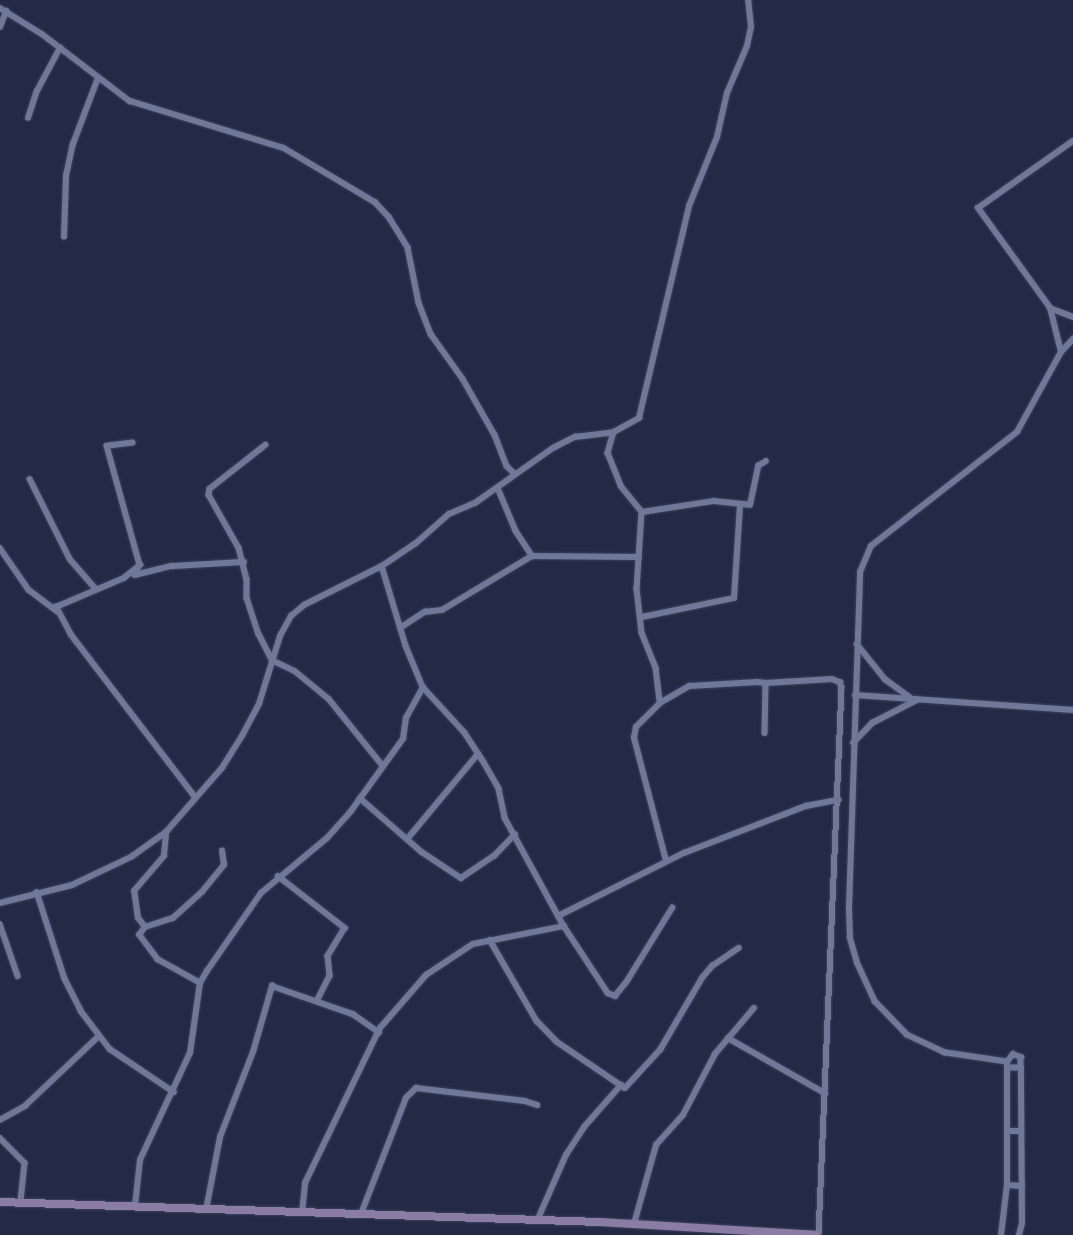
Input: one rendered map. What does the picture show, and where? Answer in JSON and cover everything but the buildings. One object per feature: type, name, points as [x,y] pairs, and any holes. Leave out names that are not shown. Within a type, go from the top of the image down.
[{"type":"street","points":[[0,903],[37,892],[72,885],[131,857],[166,832],[194,796],[222,768],[242,736],[259,704],[272,660],[291,616],[304,605],[382,566],[415,544],[449,514],[498,488],[515,474],[575,437],[614,432],[639,418],[689,206],[717,138],[726,93],[747,46],[751,27],[748,0]]},
{"type":"street","points":[[0,8],[60,48],[98,78],[143,107],[284,148],[375,202],[389,217],[408,248],[419,303],[431,334],[463,379],[495,435],[507,466],[515,474]]},
{"type":"street","points":[[0,27],[6,11]]},
{"type":"street","points":[[28,118],[37,91],[60,48]]},
{"type":"street","points":[[64,237],[64,186],[73,144],[98,78]]},
{"type":"street","points":[[1061,352],[1050,308],[978,208],[1073,140]]},
{"type":"street","points":[[1050,308],[1073,317]]},
{"type":"street","points":[[1020,1068],[945,1053],[927,1047],[887,1017],[866,986],[850,938],[848,908],[860,572],[871,546],[1017,432],[1061,352],[1073,339]]},
{"type":"street","points":[[614,432],[608,452],[621,486],[642,512],[637,589],[642,617],[642,633],[656,668],[660,703]]},
{"type":"street","points":[[133,443],[107,446],[140,565],[135,575],[172,566],[244,562]]},
{"type":"street","points":[[266,445],[210,489],[209,495],[224,516],[244,562],[247,598],[272,660],[295,671],[329,700],[383,766]]},
{"type":"street","points":[[642,512],[714,501],[740,506],[754,502],[758,466],[766,461]]},
{"type":"street","points":[[30,479],[70,559],[94,587]]},
{"type":"street","points":[[498,488],[516,531],[532,556]]},
{"type":"street","points":[[642,617],[734,598],[740,506]]},
{"type":"street","points":[[0,548],[29,590],[58,612],[120,702],[194,796]]},
{"type":"street","points":[[400,628],[425,612],[442,610],[532,556],[638,557]]},
{"type":"street","points":[[58,612],[56,607],[94,587],[124,578],[140,565]]},
{"type":"street","points":[[382,566],[400,628],[423,688],[466,733],[499,789],[505,818],[558,916],[608,993],[615,996],[672,908]]},
{"type":"street","points":[[857,644],[885,678],[915,699]]},
{"type":"street","points":[[666,861],[634,738],[636,728],[660,703],[698,684],[766,683],[805,679],[840,682],[838,800],[820,1235]]},
{"type":"street","points":[[765,733],[766,683]]},
{"type":"street","points":[[135,1206],[140,1160],[174,1092],[190,1053],[200,983],[239,922],[278,876],[327,838],[360,798],[404,740],[406,718],[423,688]]},
{"type":"street","points":[[855,695],[1073,710]]},
{"type":"street","points":[[853,743],[877,720],[915,699]]},
{"type":"street","points":[[409,837],[478,754]]},
{"type":"street","points":[[360,798],[409,837],[422,852],[461,878],[494,856],[515,834]]},
{"type":"street","points":[[558,916],[666,861],[806,806],[838,800]]},
{"type":"street","points":[[145,927],[138,918],[134,891],[164,856],[166,832]]},
{"type":"street","points":[[200,983],[158,960],[139,935],[145,927],[173,918],[202,892],[224,865],[222,852]]},
{"type":"street","points":[[278,876],[346,928],[328,956],[330,976],[317,1001]]},
{"type":"street","points":[[37,892],[65,980],[99,1036],[124,1060],[144,1069],[174,1092]]},
{"type":"street","points":[[0,924],[18,976]]},
{"type":"street","points":[[302,1213],[305,1182],[379,1032],[426,975],[473,944],[564,926]]},
{"type":"street","points":[[490,940],[537,1021],[556,1041],[625,1088],[644,1072],[660,1050],[702,978],[712,966],[739,948]]},
{"type":"street","points":[[206,1210],[220,1137],[253,1052],[272,986],[352,1014],[379,1032]]},
{"type":"street","points":[[634,1224],[656,1145],[683,1115],[715,1054],[754,1008]]},
{"type":"street","points":[[0,1120],[25,1106],[99,1036]]},
{"type":"street","points":[[728,1038],[825,1093]]},
{"type":"street","points":[[1001,1235],[1007,1185],[1008,1065],[1010,1056],[1017,1054],[1023,1060],[1020,1068],[1022,1186],[1019,1235]]},
{"type":"street","points":[[537,1221],[566,1156],[584,1127],[621,1085]]},
{"type":"street","points":[[361,1214],[406,1098],[416,1088],[526,1101],[537,1105]]},
{"type":"street","points":[[1008,1131],[1020,1131]]},
{"type":"street","points":[[0,1138],[25,1163],[21,1202]]},
{"type":"street","points":[[1007,1185],[1022,1186]]},
{"type":"street","points":[[0,1202],[634,1224],[816,1235]]}]
